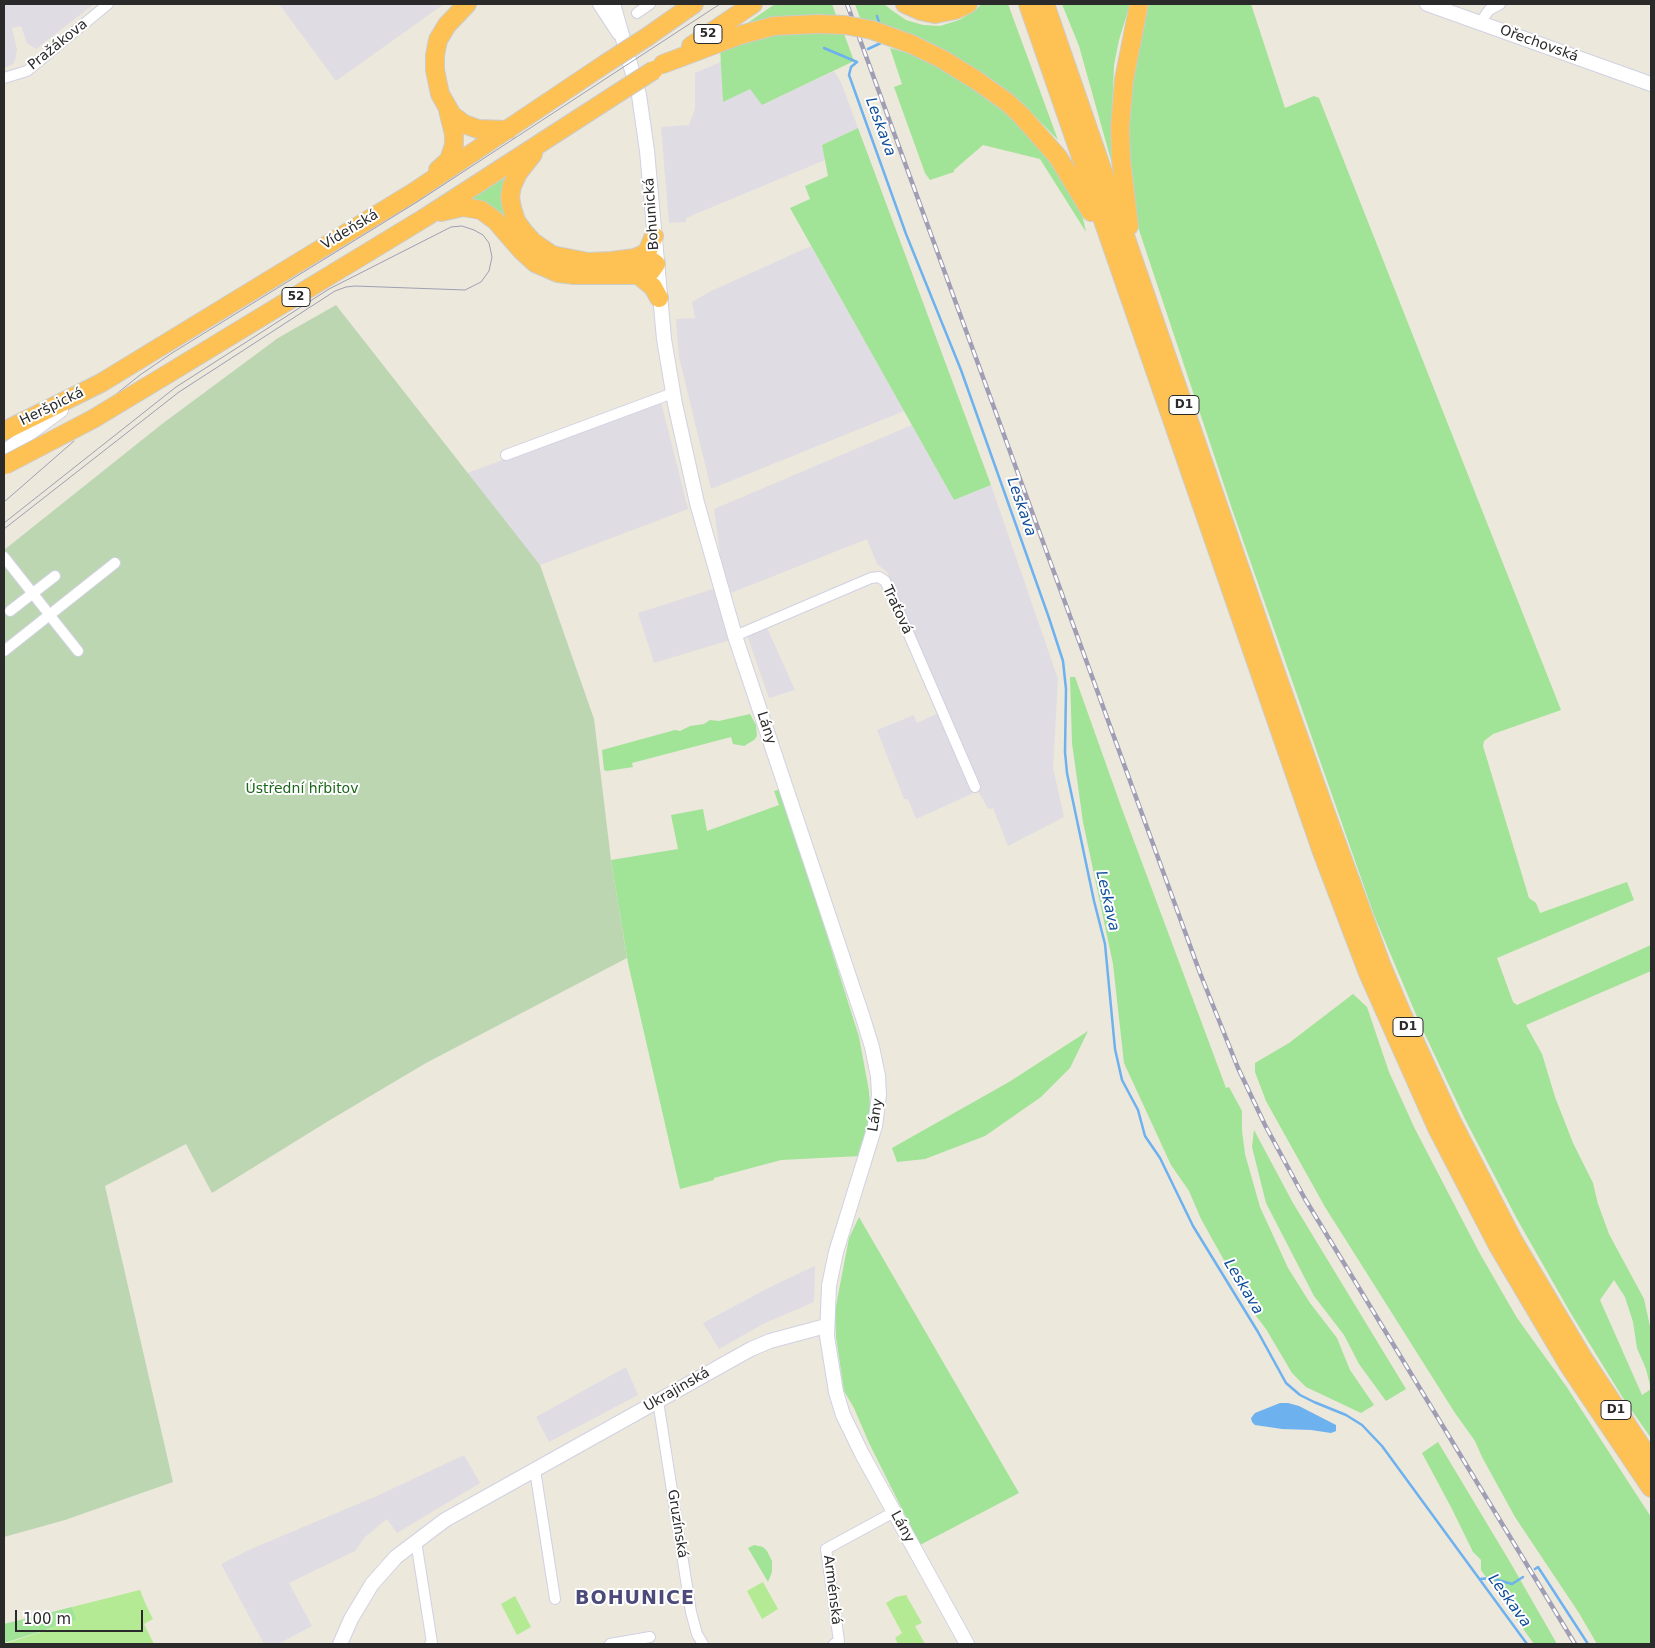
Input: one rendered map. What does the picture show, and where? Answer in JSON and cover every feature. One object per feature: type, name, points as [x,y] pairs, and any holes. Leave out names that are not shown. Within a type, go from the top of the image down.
[{"type":"highway","points":[[414,192],[443,166],[452,155],[454,134],[448,110],[438,86],[435,55],[440,35],[461,10],[473,4]]},
{"type":"highway","name":"Vídeňská","points":[[101,383],[414,192],[694,4]]},
{"type":"highway","name":"Vídeňská","points":[[4,465],[93,419],[426,216],[618,94],[753,4]]},
{"type":"highway","points":[[906,4],[921,11],[939,14],[968,4]]},
{"type":"highway","name":"D1","points":[[1028,4],[1127,266],[1356,899],[1399,1006],[1455,1128],[1513,1240],[1583,1358],[1651,1461]]},
{"type":"highway","name":"D1","points":[[1045,4],[1127,266],[1322,852],[1368,973],[1437,1128],[1498,1246],[1569,1366],[1651,1488]]},
{"type":"highway","points":[[1127,266],[1120,127],[1124,80],[1139,4]]},
{"type":"highway","points":[[659,67],[731,38],[774,26],[845,25],[866,29],[911,44],[957,67],[991,90],[1007,102],[1035,129],[1058,157],[1091,212],[1127,266]]},
{"type":"highway","points":[[448,110],[458,120],[471,127],[485,130],[508,130]]},
{"type":"highway","points":[[426,216],[456,208],[477,209],[484,212],[496,221],[522,251],[542,267],[558,273],[574,275],[638,275],[651,271],[656,264],[649,259],[635,258],[588,262],[561,258],[546,252],[533,242],[520,226],[514,214],[511,201],[511,191],[515,179],[529,158],[555,134]]},
{"type":"highway","points":[[635,258],[648,250],[654,236]]},
{"type":"highway","points":[[638,275],[653,287],[659,298]]},
{"type":"highway","name":"Heršpická","points":[[4,431],[101,383]]},
{"type":"street","name":"Pražákova","points":[[4,78],[27,71],[108,4]]},
{"type":"street","name":"Bohunická","points":[[600,4],[623,38]]},
{"type":"street","name":"Bohunická","points":[[613,4],[639,95],[647,151],[659,298],[673,393],[692,479],[716,572]]},
{"type":"street","points":[[638,13],[650,4]]},
{"type":"street","name":"Ořechovská","points":[[1427,4],[1651,84]]},
{"type":"street","points":[[1480,23],[1489,10],[1500,4]]},
{"type":"street","name":"Vídeňská","points":[[4,452],[49,418],[101,383]]},
{"type":"street","points":[[506,455],[673,393]]},
{"type":"street","points":[[4,557],[78,651]]},
{"type":"street","points":[[4,651],[47,612],[115,562]]},
{"type":"street","name":"Lány","points":[[716,572],[735,636],[863,1018],[878,1076],[879,1096],[875,1126],[834,1261],[829,1286],[826,1326],[836,1392],[841,1408],[862,1454],[966,1644]]},
{"type":"street","points":[[10,611],[55,576]]},
{"type":"street","name":"Traťová","points":[[735,636],[871,578],[879,577],[885,581],[891,593],[975,787]]},
{"type":"street","name":"Ukrajinská","points":[[340,1644],[351,1619],[372,1584],[396,1557],[445,1520],[751,1349],[770,1341],[826,1326]]},
{"type":"street","name":"Gruzínská","points":[[658,1401],[691,1612],[697,1634],[703,1644]]},
{"type":"street","points":[[535,1470],[555,1599]]},
{"type":"street","name":"Arménská","points":[[834,1644],[839,1641],[826,1549],[894,1512]]},
{"type":"street","points":[[416,1541],[432,1644]]},
{"type":"street","points":[[610,1644],[650,1637]]},
{"type":"shaded area","points":[[4,4],[94,4],[36,49],[27,43],[21,26],[12,28],[17,50],[15,60],[13,64],[4,68]]},
{"type":"shaded area","points":[[279,4],[444,4],[336,81]]},
{"type":"shaded area","points":[[721,62],[723,102],[750,88],[762,105],[834,71],[841,82],[858,128],[822,145],[825,160],[686,218],[686,222],[669,223],[661,127],[689,125],[695,109],[695,73]]},
{"type":"shaded area","points":[[811,246],[904,411],[711,489],[679,357],[676,319],[695,318],[692,302],[711,291]]},
{"type":"shaded area","points":[[661,402],[688,509],[540,565],[467,473]]},
{"type":"shaded area","points":[[912,425],[954,500],[991,485],[1058,679],[1053,767],[1064,817],[1008,846],[993,808],[988,809],[978,791],[916,819],[908,799],[904,799],[877,730],[914,715],[917,723],[944,710],[887,572],[877,564],[867,539],[731,593],[721,561],[714,509]]},
{"type":"shaded area","points":[[713,589],[730,640],[654,663],[638,613]]},
{"type":"shaded area","points":[[763,619],[795,690],[769,698],[744,627]]},
{"type":"shaded area","points":[[815,1266],[814,1302],[763,1324],[719,1349],[703,1323],[770,1287]]},
{"type":"shaded area","points":[[626,1367],[638,1395],[549,1442],[536,1417]]},
{"type":"shaded area","points":[[464,1455],[480,1483],[397,1533],[387,1519],[365,1537],[355,1551],[289,1583],[312,1626],[278,1644],[264,1644],[221,1564],[251,1549],[377,1496]]},
{"type":"green space","points":[[775,4],[832,4],[836,15],[799,15],[746,24]]},
{"type":"green space","points":[[855,4],[884,4],[906,20],[923,25],[940,26],[959,20],[976,10],[981,4],[1008,4],[1058,140],[1027,108],[977,70],[931,44],[885,25],[860,18]]},
{"type":"green space","points":[[1062,4],[1130,4],[1119,40],[1114,65],[1111,141],[1114,171],[1079,46]]},
{"type":"green space","points":[[1146,4],[1251,4],[1285,108],[1314,96],[1319,98],[1561,710],[1493,734],[1484,741],[1483,746],[1529,898],[1536,903],[1540,913],[1627,882],[1634,900],[1497,958],[1513,1002],[1517,1005],[1651,945],[1651,971],[1526,1025],[1542,1054],[1555,1097],[1573,1143],[1593,1183],[1598,1204],[1609,1234],[1644,1299],[1651,1331],[1651,1389],[1651,1438],[1623,1398],[1570,1312],[1517,1219],[1465,1119],[1420,1024],[1374,915],[1232,509],[1138,227],[1126,152],[1128,85]],"holes":[[[1614,1280],[1625,1297],[1633,1322],[1637,1348],[1646,1369],[1651,1389],[1642,1395],[1600,1300]]]},
{"type":"green space","points":[[843,31],[854,61],[762,105],[750,89],[723,102],[720,47],[772,33]]},
{"type":"green space","points":[[890,48],[921,57],[958,77],[1009,113],[1049,157],[1079,201],[1086,232],[1040,159],[983,145],[954,172],[930,180],[925,173],[894,87],[902,84]]},
{"type":"green space","points":[[858,128],[991,485],[954,500],[790,208],[810,199],[805,186],[828,176],[822,145]]},
{"type":"green space","points":[[509,175],[517,229],[469,200]]},
{"type":"green space","name":"Ústřední hřbitov","points":[[336,305],[540,565],[594,719],[611,860],[627,958],[426,1063],[212,1193],[186,1144],[105,1186],[173,1482],[65,1520],[4,1537],[4,550],[162,424],[278,338]]},
{"type":"green space","points":[[1070,677],[1075,677],[1226,1088],[1229,1087],[1242,1111],[1245,1154],[1260,1207],[1288,1268],[1310,1303],[1337,1338],[1350,1370],[1374,1405],[1361,1413],[1306,1387],[1292,1373],[1266,1329],[1253,1312],[1201,1219],[1189,1191],[1171,1165],[1124,1063],[1113,964],[1083,822],[1072,743]]},
{"type":"green space","points":[[750,714],[756,725],[757,736],[744,746],[733,744],[731,737],[632,763],[633,767],[604,770],[602,750],[675,730],[680,731],[690,726],[704,724],[710,720],[719,721]]},
{"type":"green space","points":[[781,789],[859,1037],[869,1091],[871,1120],[860,1156],[781,1160],[680,1189],[628,963],[611,860],[678,849],[671,815],[703,809],[707,831],[779,805],[774,791]]},
{"type":"green space","points":[[1353,994],[1367,1007],[1389,1072],[1415,1129],[1479,1252],[1517,1318],[1566,1386],[1651,1517],[1651,1644],[1597,1644],[1579,1613],[1515,1517],[1475,1441],[1455,1413],[1325,1207],[1266,1101],[1255,1072],[1255,1063],[1289,1043]]},
{"type":"green space","points":[[1088,1031],[1070,1068],[1041,1097],[985,1136],[925,1159],[897,1162],[892,1148],[1009,1082]]},
{"type":"green space","points":[[1254,1130],[1293,1203],[1406,1389],[1386,1401],[1359,1364],[1344,1335],[1314,1296],[1266,1203],[1252,1147]]},
{"type":"green space","points":[[859,1217],[1019,1493],[920,1545],[844,1391],[836,1337],[835,1311],[849,1238]]},
{"type":"green space","points":[[1438,1442],[1557,1644],[1534,1644],[1481,1570],[1481,1560],[1473,1552],[1422,1453]]},
{"type":"green space","points":[[754,1545],[763,1547],[772,1561],[772,1572],[768,1582],[748,1548]]},
{"type":"green space","points":[[763,1582],[778,1609],[762,1619],[747,1591]]},
{"type":"green space","points":[[140,1590],[153,1619],[144,1624],[154,1644],[4,1644],[77,1620],[72,1607]]},
{"type":"green space","points":[[906,1595],[922,1623],[915,1626],[925,1644],[898,1644],[895,1638],[902,1633],[886,1603],[896,1597]]},
{"type":"green space","points":[[515,1596],[531,1627],[517,1635],[501,1604]]},
{"type":"green space","points":[[72,1607],[77,1620],[4,1643],[4,1624]]},
{"type":"water","points":[[1280,1403],[1299,1406],[1336,1425],[1336,1431],[1331,1433],[1282,1429],[1255,1425],[1252,1422],[1251,1418],[1255,1413]]},
{"type":"waterway","name":"Leskava","points":[[877,16],[880,26]]},
{"type":"waterway","name":"Leskava","points":[[868,49],[883,42]]},
{"type":"waterway","name":"Leskava","points":[[824,48],[857,62],[851,67],[849,75],[906,234],[961,370],[1063,661],[1066,689],[1065,752],[1067,773],[1105,944],[1115,1049],[1122,1080],[1138,1110],[1145,1136],[1160,1158],[1193,1226],[1258,1332],[1286,1383],[1300,1395],[1346,1415],[1362,1425],[1382,1446],[1527,1644]]},
{"type":"waterway","points":[[1535,1569],[1538,1567],[1588,1644]]},
{"type":"waterway","points":[[1480,1579],[1491,1578],[1512,1584],[1523,1577]]},
{"type":"tram line","points":[[110,399],[172,353],[417,202],[720,4]]},
{"type":"tram line","points":[[4,523],[176,387],[329,289],[451,227],[462,226],[474,230],[483,235],[489,243],[492,257],[489,271],[481,282],[465,290],[355,286],[335,291],[179,392],[4,529]]},
{"type":"tram line","points":[[4,502],[74,441]]},
{"type":"railway","points":[[847,4],[1200,973],[1238,1068],[1265,1125],[1305,1199],[1575,1644]]},
{"type":"district","name":"BOHUNICE","points":[[635,1599]]}]
